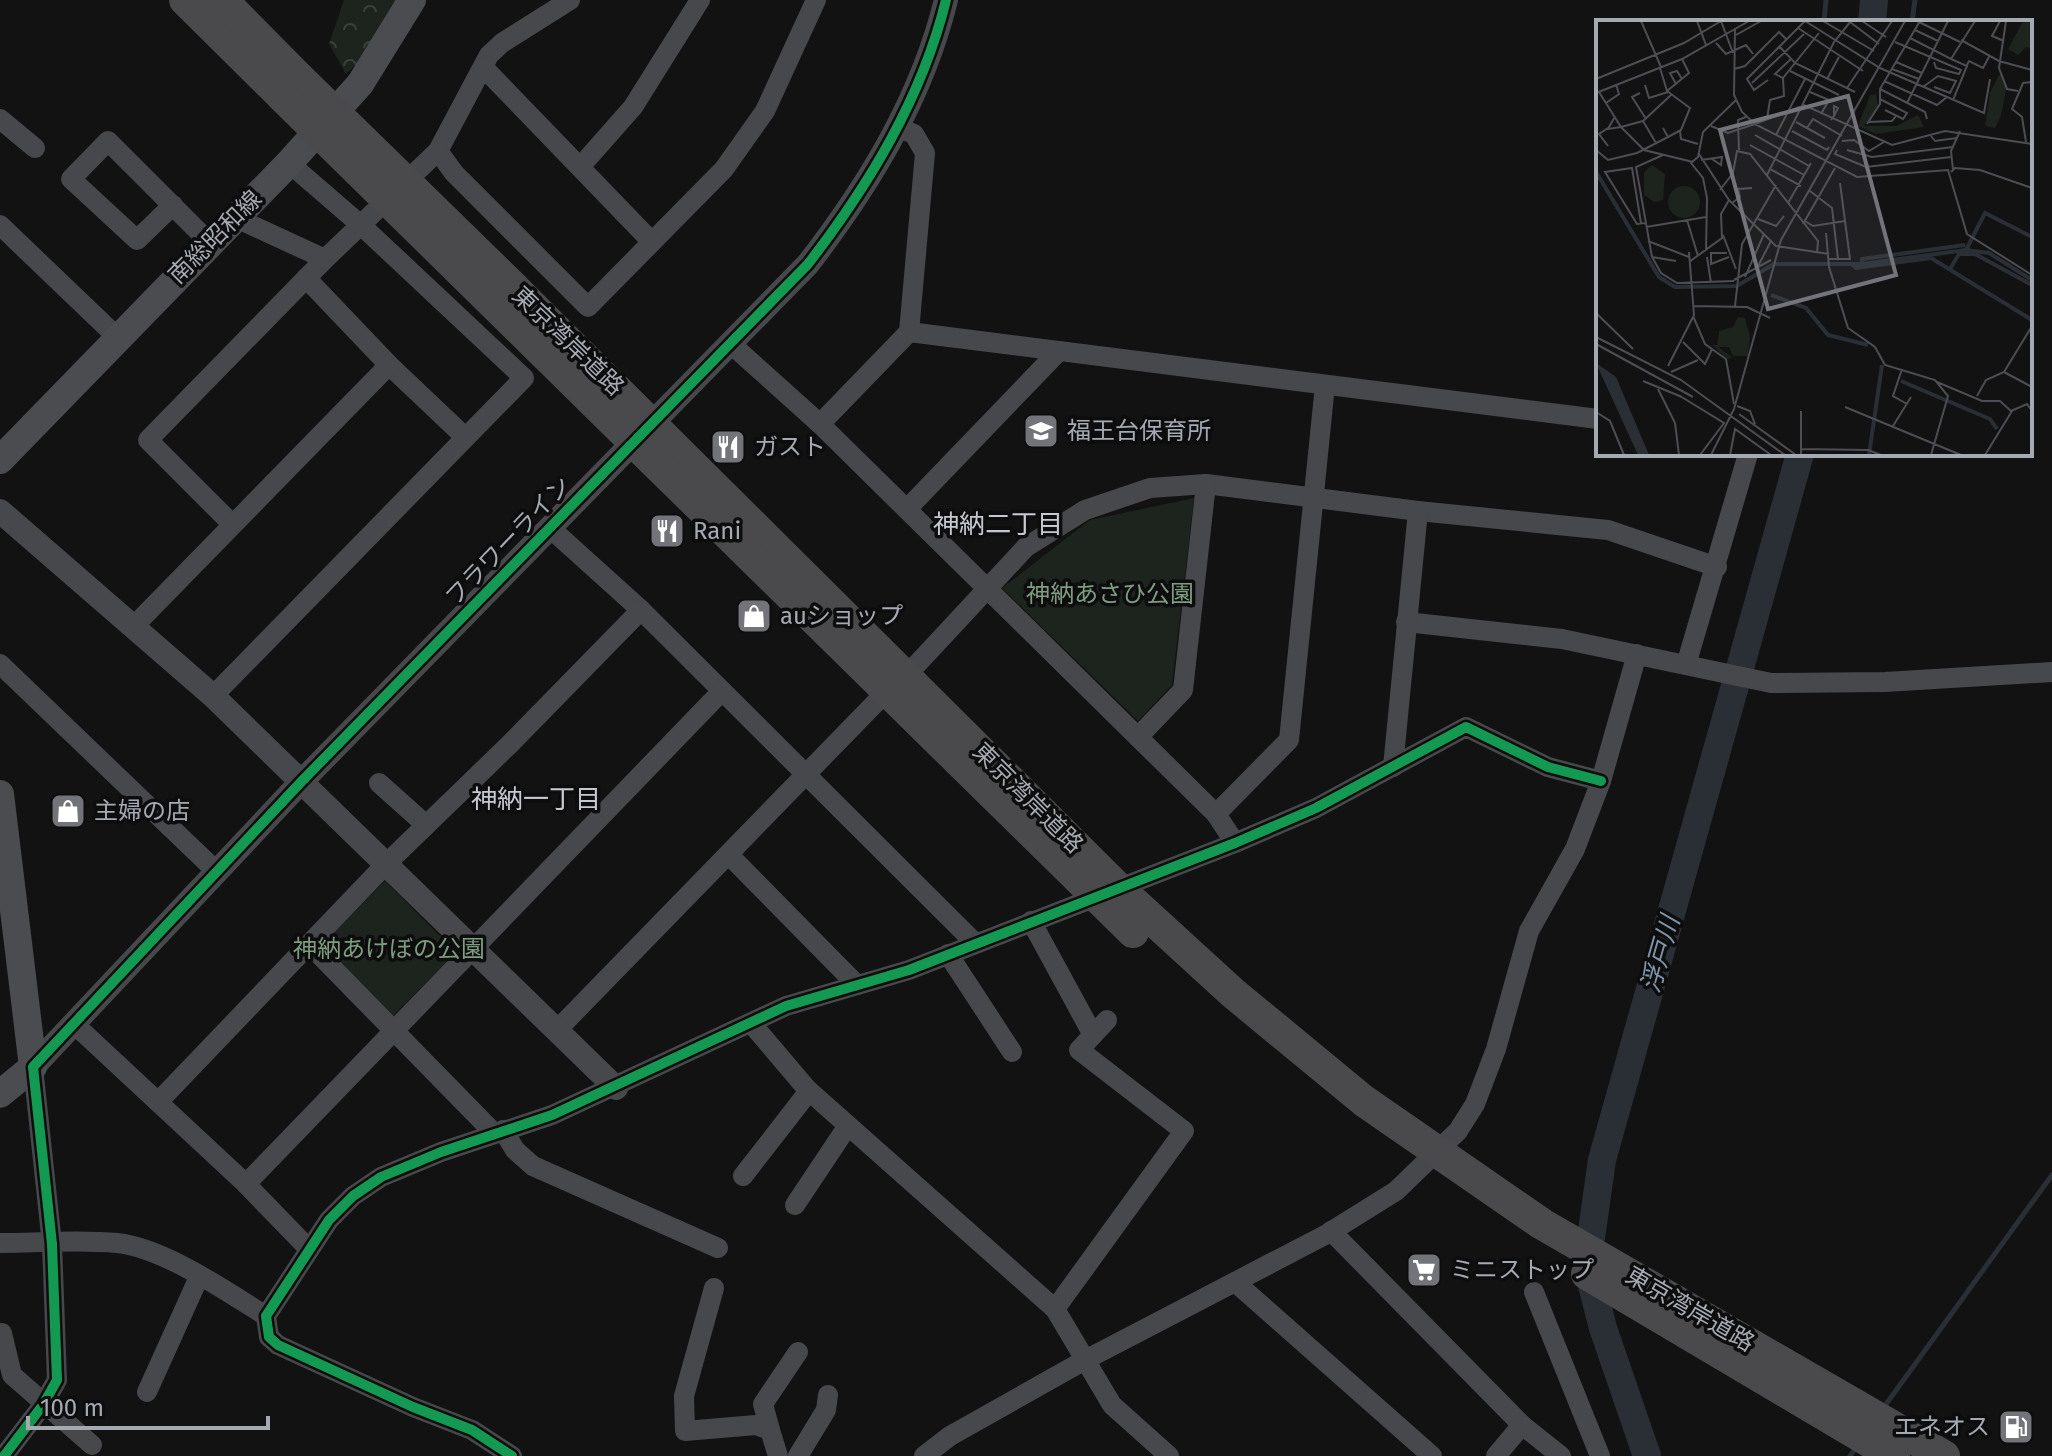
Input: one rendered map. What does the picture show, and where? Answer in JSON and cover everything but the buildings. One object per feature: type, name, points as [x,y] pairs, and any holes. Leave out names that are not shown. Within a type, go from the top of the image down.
[{"type":"highway","name":"東京湾岸道路","points":[[185,0],[291,87],[1105,891],[1364,1101],[1430,1161],[1642,1308],[1894,1456]]},
{"type":"highway","name":"東京湾岸道路","points":[[222,0],[291,87]]},
{"type":"highway","name":"東京湾岸道路","points":[[1430,1161],[1944,1456]]},
{"type":"main road","name":"南総昭和線","points":[[0,460],[289,163],[360,84],[412,0]]},
{"type":"main road","points":[[0,794],[9,924],[33,1067],[0,1094]]},
{"type":"street","points":[[231,523],[148,440],[325,259],[438,151],[483,67],[502,43],[570,0]]},
{"type":"street","points":[[580,167],[633,107],[700,0]]},
{"type":"street","points":[[438,151],[454,173],[588,307],[724,169],[765,111],[816,0]]},
{"type":"street","name":"フラワーライン","points":[[33,1067],[302,781],[808,264],[838,225],[897,127],[924,68],[946,0]]},
{"type":"street","points":[[483,67],[652,242]]},
{"type":"street","points":[[0,119],[35,148]]},
{"type":"street","points":[[820,424],[909,332],[925,153],[914,134],[897,127]]},
{"type":"street","points":[[173,205],[137,240],[71,179],[108,141],[173,205],[209,242]]},
{"type":"street","points":[[213,696],[524,378],[362,226],[289,163]]},
{"type":"street","points":[[234,217],[325,259]]},
{"type":"street","points":[[0,225],[117,337]]},
{"type":"street","points":[[306,278],[389,365],[465,437]]},
{"type":"street","points":[[909,332],[1596,419]]},
{"type":"street","points":[[731,344],[820,424],[1216,814],[1235,843]]},
{"type":"street","points":[[907,509],[1059,351]]},
{"type":"street","points":[[134,626],[231,523],[389,365]]},
{"type":"street","points":[[1216,814],[1289,740],[1311,496],[1325,385]]},
{"type":"street","points":[[1692,666],[1747,456]]},
{"type":"street","points":[[1138,737],[1183,690],[1206,484]]},
{"type":"street","points":[[557,1030],[808,776],[1026,547],[1085,510],[1150,488],[1206,484],[1418,511],[1608,530],[1717,567]]},
{"type":"street","points":[[0,511],[213,696],[616,1088]]},
{"type":"street","points":[[1393,767],[1418,511]]},
{"type":"street","points":[[549,527],[641,610],[975,943]]},
{"type":"street","points":[[159,1101],[311,946],[385,865],[641,610]]},
{"type":"street","points":[[1406,622],[1562,639],[1771,683],[1899,682],[2052,672]]},
{"type":"street","points":[[924,1456],[960,1430],[1085,1360],[1331,1231],[1396,1191],[1430,1161],[1475,1104],[1496,1049],[1529,931],[1575,849],[1601,781],[1637,654]]},
{"type":"street","points":[[0,664],[216,871]]},
{"type":"street","points":[[246,1184],[471,947],[722,691]]},
{"type":"street","points":[[512,1456],[472,1430],[413,1407],[278,1345],[269,1337],[266,1316],[307,1247],[339,1207],[381,1177],[498,1131],[552,1115],[816,995],[857,985],[948,954],[1235,843],[1316,808],[1466,727],[1548,767],[1601,781]]},
{"type":"street","points":[[379,783],[426,825]]},
{"type":"street","points":[[730,856],[857,985]]},
{"type":"street","points":[[1031,921],[1100,1027],[1079,1050],[1184,1131],[1055,1309]]},
{"type":"street","points":[[311,946],[392,1030],[533,1166],[718,1248]]},
{"type":"street","points":[[948,954],[1012,1052]]},
{"type":"street","points":[[73,1023],[246,1184],[307,1247]]},
{"type":"street","points":[[751,1023],[809,1091],[847,1127],[988,1246],[1055,1309],[1112,1405],[1169,1456]]},
{"type":"street","points":[[4,1456],[43,1405],[57,1380],[52,1244],[33,1067]]},
{"type":"street","points":[[743,1176],[809,1091]]},
{"type":"street","points":[[795,1205],[847,1127]]},
{"type":"street","points":[[1331,1231],[1522,1425],[1561,1456]]},
{"type":"street","points":[[0,1243],[118,1243],[144,1250],[199,1277],[266,1316]]},
{"type":"street","points":[[147,1392],[199,1277]]},
{"type":"street","points":[[1235,1282],[1432,1456]]},
{"type":"street","points":[[714,1288],[684,1396],[685,1431],[756,1425],[770,1430]]},
{"type":"street","points":[[1534,1292],[1600,1456]]},
{"type":"street","points":[[2,1333],[12,1375],[92,1445]]},
{"type":"street","points":[[778,1456],[763,1404],[798,1352]]},
{"type":"street","points":[[798,1456],[826,1410],[828,1395]]},
{"type":"street","points":[[1496,1456],[1522,1425]]},
{"type":"green space","points":[[344,0],[410,0],[398,26],[346,74],[329,44]]},
{"type":"green space","name":"神納あさひ公園","points":[[1194,498],[1172,685],[1138,721],[1002,588],[1090,520]]},
{"type":"green space","name":"神納あけぼの公園","points":[[385,881],[456,952],[392,1017],[321,945]]},
{"type":"waterway","points":[[1824,20],[1826,0]]},
{"type":"waterway","name":"浮戸川","points":[[1872,20],[1874,0]]},
{"type":"waterway","points":[[1912,20],[1915,0]]},
{"type":"waterway","name":"浮戸川","points":[[1647,1456],[1603,1328],[1587,1266],[1602,1160],[1799,456]]},
{"type":"waterway","points":[[1884,1407],[2052,1175]]},
{"type":"waterway","points":[[1850,1456],[1858,1445]]},
{"type":"cycle path","points":[[4,1456],[43,1405],[57,1380],[52,1244],[33,1067],[302,781],[808,264],[852,203],[891,139],[923,71],[946,0]]},
{"type":"cycle path","points":[[512,1456],[472,1430],[413,1407],[278,1345],[269,1337],[266,1316],[329,1220],[353,1196],[381,1177],[441,1152],[552,1115],[786,1006],[909,970],[1235,843],[1316,808],[1466,727],[1548,767],[1601,781]]},
{"type":"place","name":"福王台保育所","points":[[1041,431]]},
{"type":"place","name":"ガスト","points":[[728,447]]},
{"type":"place","name":"Rani","points":[[667,531]]},
{"type":"place","name":"auショップ","points":[[754,616]]},
{"type":"place","name":"主婦の店","points":[[68,811]]},
{"type":"place","name":"ミニストップ","points":[[1424,1270]]},
{"type":"place","name":"エネオス","points":[[2016,1427]]},
{"type":"district","name":"神納二丁目","points":[[998,524]]},
{"type":"district","name":"神納一丁目","points":[[536,799]]}]
